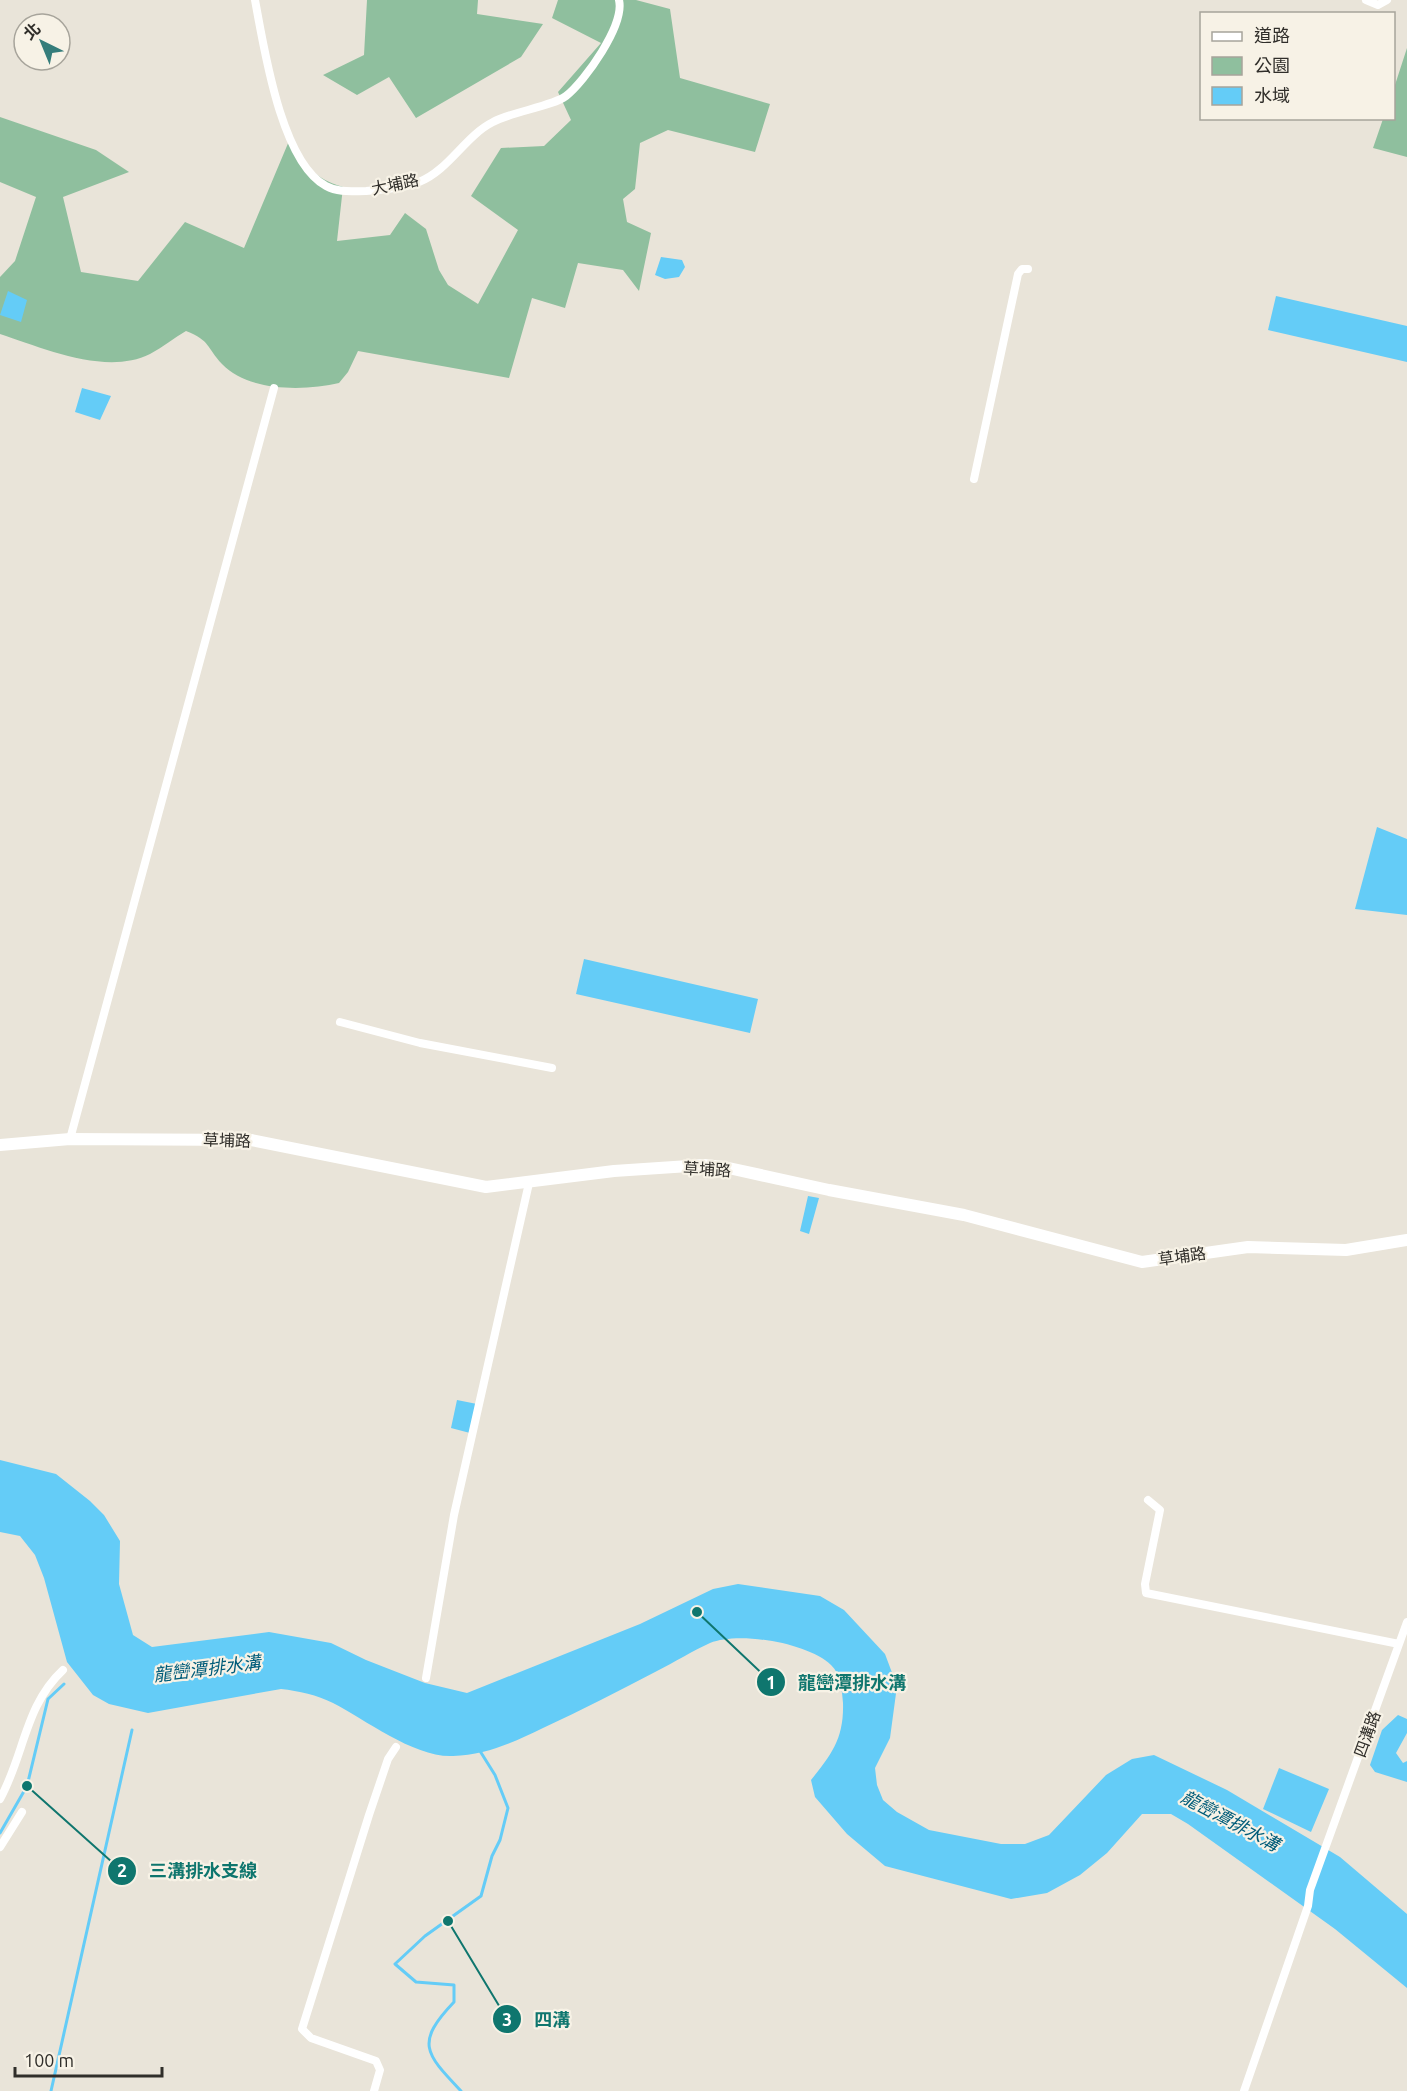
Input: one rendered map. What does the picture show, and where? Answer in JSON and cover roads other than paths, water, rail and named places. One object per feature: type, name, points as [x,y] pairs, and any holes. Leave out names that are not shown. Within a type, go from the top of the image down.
[{"type":"street","name":"大埔路","points":[[255,0],[265,53],[289,141],[313,175],[325,186],[341,192],[382,190],[419,182],[438,169],[479,131],[494,121],[565,97],[591,67],[614,32],[621,6],[619,0]]},
{"type":"street","points":[[1366,0],[1378,5],[1387,0]]},
{"type":"street","points":[[974,479],[1018,274],[1028,268]]},
{"type":"street","points":[[70,1139],[274,388]]},
{"type":"street","points":[[340,1022],[420,1043],[552,1068]]},
{"type":"street","name":"草埔路","points":[[0,1145],[70,1139],[251,1140],[486,1187],[614,1171],[704,1165],[724,1167],[829,1190],[964,1215],[1142,1262],[1248,1247],[1346,1250],[1407,1240]]},
{"type":"street","points":[[426,1678],[454,1515],[529,1183]]},
{"type":"street","points":[[1148,1500],[1160,1510],[1145,1584],[1146,1593],[1399,1644]]},
{"type":"street","name":"四溝路","points":[[1244,2091],[1308,1906],[1310,1890],[1407,1622]]},
{"type":"street","points":[[0,1799],[10,1781],[21,1741],[40,1696],[63,1670]]},
{"type":"street","points":[[374,2091],[380,2070],[376,2061],[311,2038],[302,2029],[369,1815],[388,1759],[396,1747]]},
{"type":"street","points":[[0,1847],[22,1812]]},
{"type":"water","points":[[661,257],[682,260],[685,267],[679,277],[665,279],[655,275]]},
{"type":"water","points":[[8,291],[27,300],[21,322],[0,315]]},
{"type":"water","points":[[1276,296],[1407,326],[1407,362],[1268,330]]},
{"type":"water","points":[[82,388],[111,396],[100,420],[75,412]]},
{"type":"water","points":[[1377,827],[1407,839],[1407,915],[1355,909]]},
{"type":"water","points":[[584,959],[758,999],[750,1033],[576,994]]},
{"type":"water","points":[[808,1196],[819,1198],[809,1234],[800,1231]]},
{"type":"water","points":[[457,1400],[477,1404],[470,1433],[451,1428]]},
{"type":"water","points":[[0,1460],[56,1474],[104,1515],[120,1541],[119,1584],[133,1635],[152,1647],[269,1632],[331,1643],[366,1660],[425,1683],[467,1693],[640,1624],[713,1589],[738,1584],[820,1596],[844,1610],[885,1654],[897,1686],[890,1738],[875,1768],[877,1785],[883,1800],[897,1812],[929,1830],[1001,1844],[1025,1844],[1049,1835],[1106,1775],[1132,1759],[1154,1755],[1227,1790],[1340,1857],[1407,1914],[1407,1988],[1335,1929],[1171,1814],[1142,1814],[1107,1853],[1080,1875],[1047,1893],[1011,1899],[885,1866],[847,1834],[815,1797],[811,1780],[835,1745],[843,1715],[837,1673],[820,1657],[773,1641],[738,1638],[710,1643],[601,1700],[521,1738],[500,1747],[465,1755],[438,1755],[423,1751],[391,1737],[327,1700],[288,1690],[281,1689],[148,1713],[109,1704],[93,1695],[67,1662],[44,1578],[35,1555],[20,1536],[0,1532]]},
{"type":"water","points":[[1398,1715],[1407,1719],[1407,1733],[1396,1753],[1403,1763],[1407,1761],[1407,1782],[1375,1772],[1370,1765],[1382,1730]]},
{"type":"water","points":[[1279,1768],[1329,1789],[1311,1832],[1263,1809]]},
{"type":"waterway","points":[[0,1833],[27,1786],[48,1699],[64,1684]]},
{"type":"waterway","points":[[51,2091],[132,1730]]},
{"type":"waterway","points":[[461,2091],[439,2067],[429,2048],[434,2028],[454,2002],[454,1985],[416,1982],[395,1964],[425,1936],[481,1896],[508,1808],[495,1775],[480,1751]]},
{"type":"place","name":"龍巒潭排水溝","points":[[697,1612]]},
{"type":"place","name":"三溝排水支線","points":[[27,1786]]},
{"type":"place","name":"四溝","points":[[448,1921]]}]
